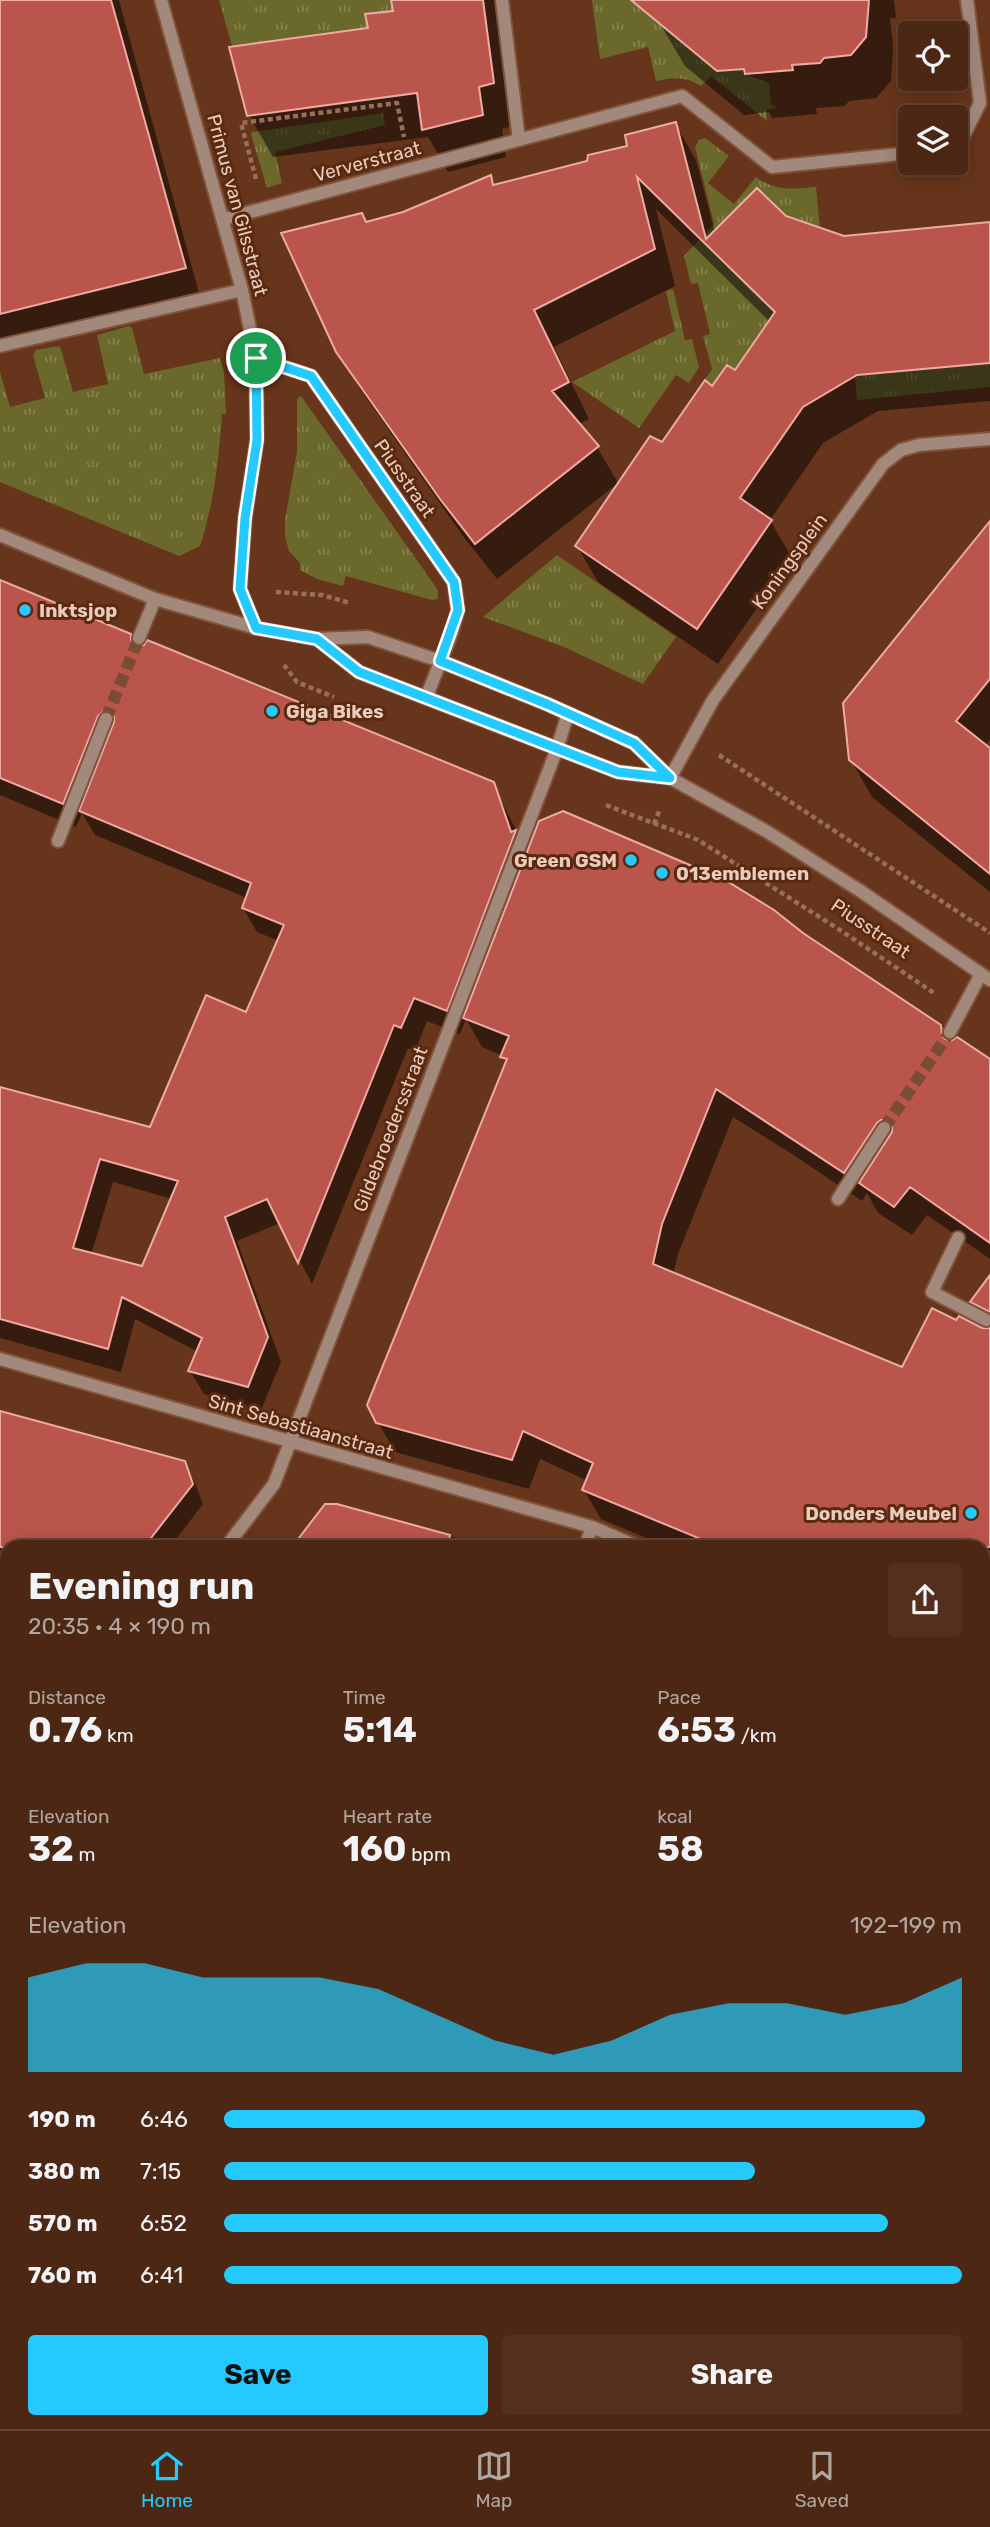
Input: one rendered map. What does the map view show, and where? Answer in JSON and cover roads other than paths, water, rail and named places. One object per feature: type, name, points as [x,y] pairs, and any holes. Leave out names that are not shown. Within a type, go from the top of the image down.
[{"type":"street","name":"Primus van Gilsstraat","points":[[162,0],[224,219],[256,358],[257,440],[245,518],[240,589],[256,628]]},
{"type":"street","points":[[502,0],[519,140]]},
{"type":"street","points":[[967,0],[980,103],[968,128]]},
{"type":"street","name":"Ververstraat","points":[[224,219],[682,96],[772,167],[898,154]]},
{"type":"street","points":[[0,346],[242,290]]},
{"type":"street","name":"Piusstraat","points":[[256,358],[311,376],[454,582],[458,610],[426,698]]},
{"type":"street","name":"Koningsplein","points":[[670,778],[713,701],[883,464],[901,450],[919,445],[990,439]]},
{"type":"street","name":"Piusstraat","points":[[0,535],[155,599],[256,628],[317,639],[368,637],[440,661],[568,713],[634,743],[670,778],[766,831],[862,892],[986,977]]},
{"type":"street","points":[[139,638],[155,599]]},
{"type":"street","name":"Piusstraat","points":[[317,639],[359,672],[618,772],[670,778]]},
{"type":"street","name":"Gildebroedersstraat","points":[[231,1540],[274,1484],[568,713]]},
{"type":"street","points":[[58,841],[106,719]]},
{"type":"street","points":[[950,1032],[961,1011],[986,977]]},
{"type":"street","points":[[838,1199],[884,1128]]},
{"type":"street","points":[[958,1238],[932,1292],[986,1320]]},
{"type":"street","name":"Sint Sebastiaanstraat","points":[[0,1359],[592,1527],[623,1540]]},
{"type":"street","points":[[587,1540],[592,1527]]},
{"type":"tunnel","points":[[106,719],[139,638]]},
{"type":"tunnel","points":[[884,1128],[950,1032]]},
{"type":"place","name":"Inktsjop","points":[[25,610]]},
{"type":"place","name":"Giga Bikes","points":[[272,711]]},
{"type":"place","name":"Green GSM","points":[[631,860]]},
{"type":"place","name":"013emblemen","points":[[662,873]]},
{"type":"place","name":"Donders Meubel","points":[[971,1513]]}]
